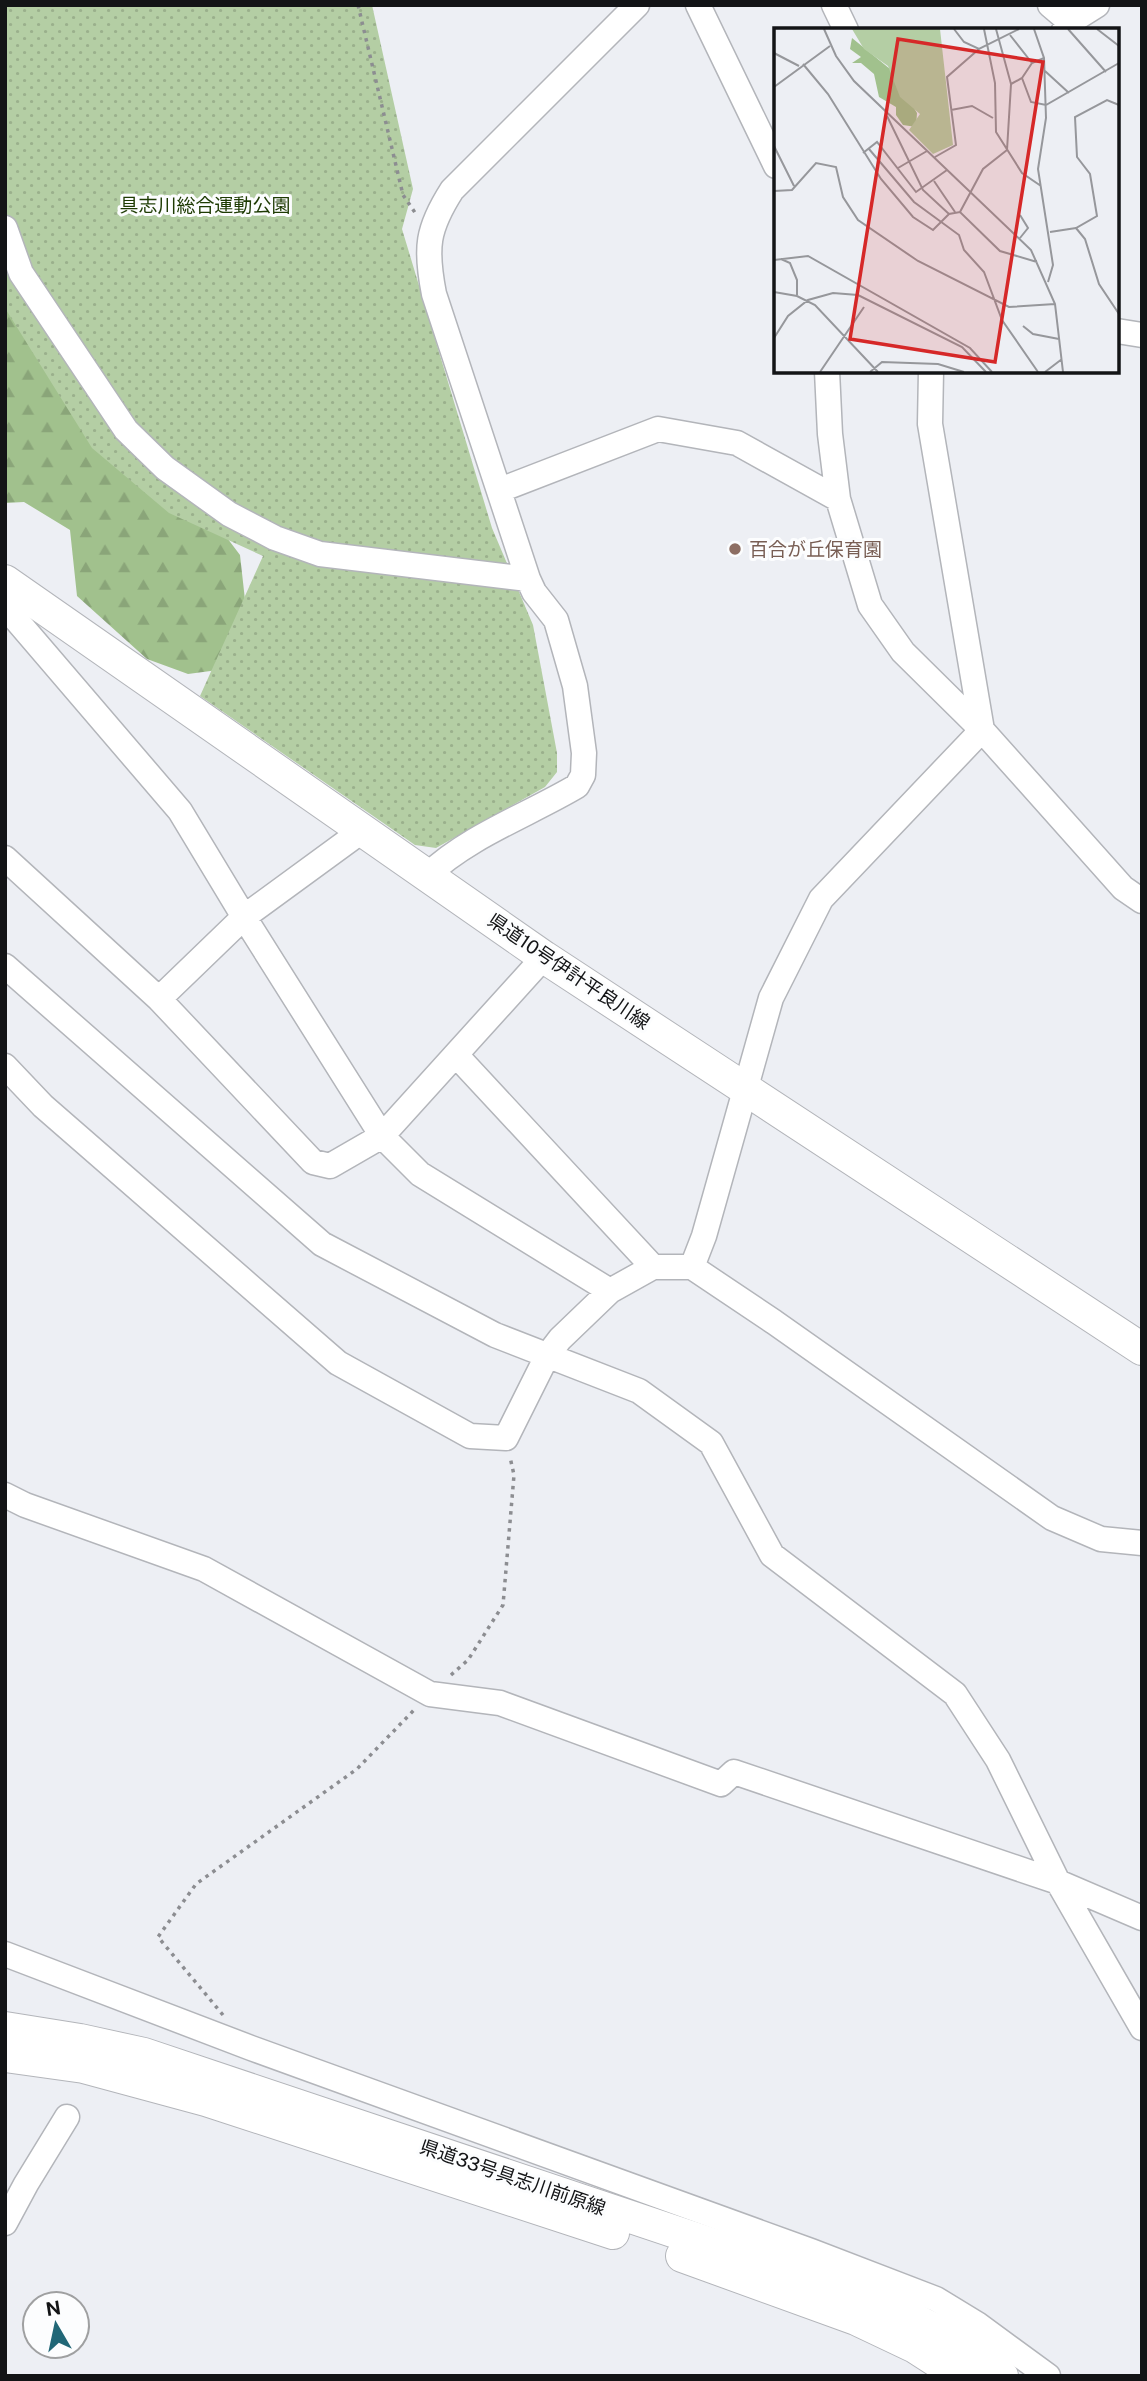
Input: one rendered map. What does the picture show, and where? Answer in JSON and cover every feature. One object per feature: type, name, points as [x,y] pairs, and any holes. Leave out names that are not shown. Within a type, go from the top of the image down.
[{"type":"main road","name":"県道10号伊計平良川線","points":[[10,585],[544,957],[1142,1349]]},
{"type":"main road","name":"県道33号具志川前原線","points":[[5,2028],[144,2054],[819,2280],[914,2318],[966,2348],[1002,2376]]},
{"type":"main road","name":"県道33号具志川前原線","points":[[5,2056],[84,2067],[206,2099],[674,2253],[856,2319],[915,2347],[960,2376]]},
{"type":"street","points":[[428,875],[442,861],[463,848],[577,786],[583,775],[584,753],[575,685],[556,620],[534,592],[528,579],[434,294],[428,265],[430,234],[437,214],[452,190],[637,5]]},
{"type":"street","points":[[698,5],[774,162]]},
{"type":"street","points":[[834,5],[845,28]]},
{"type":"street","points":[[1050,5],[1067,26],[1097,5]]},
{"type":"street","points":[[5,228],[21,273],[126,430],[165,468],[229,514],[275,538],[320,554],[528,579]]},
{"type":"street","points":[[1119,331],[1142,335]]},
{"type":"street","points":[[827,373],[830,434],[838,499],[870,605],[903,652],[982,730],[1123,888],[1142,901]]},
{"type":"street","points":[[931,373],[930,424],[982,730]]},
{"type":"street","points":[[500,490],[658,429],[737,443],[838,499]]},
{"type":"street","points":[[10,585],[7,609],[180,811],[382,1136],[420,1174],[610,1291]]},
{"type":"street","points":[[692,1267],[704,1237],[744,1086],[771,998],[821,899],[982,730]]},
{"type":"street","points":[[159,999],[244,917],[363,830]]},
{"type":"street","points":[[5,858],[159,999],[313,1162],[330,1166],[382,1136],[544,957]]},
{"type":"street","points":[[5,966],[322,1244],[495,1335],[639,1391],[711,1444],[772,1555],[955,1694],[998,1760],[1058,1882],[1142,2028]]},
{"type":"street","points":[[456,1055],[653,1267]]},
{"type":"street","points":[[5,1066],[43,1106],[338,1363],[470,1436],[506,1438],[547,1356],[560,1339],[610,1291],[653,1267],[692,1267],[1052,1518],[1101,1539],[1142,1543]]},
{"type":"street","points":[[5,1495],[25,1505],[204,1569],[430,1694],[500,1703],[721,1784],[734,1772],[1058,1882],[1142,1918]]},
{"type":"street","points":[[5,1954],[251,2049],[811,2250],[936,2299],[977,2324],[1048,2376]]},
{"type":"street","points":[[5,2223],[67,2117]]},
{"type":"path","points":[[358,5],[403,195],[430,234]]},
{"type":"path","points":[[225,2018],[158,1937],[196,1885],[357,1769],[430,1694],[468,1660],[503,1605],[514,1475],[506,1438]]},
{"type":"green space","name":"具志川総合運動公園","points":[[5,5],[372,5],[413,189],[402,229],[492,528],[533,625],[557,753],[557,772],[545,787],[436,848],[415,845],[200,696],[263,556],[169,513],[92,448],[5,308]]},
{"type":"green space","points":[[5,290],[215,522],[240,555],[248,627],[233,668],[188,674],[147,659],[77,596],[70,530],[24,502],[5,503]]},
{"type":"place","name":"百合が丘保育園","points":[[735,549]]}]
